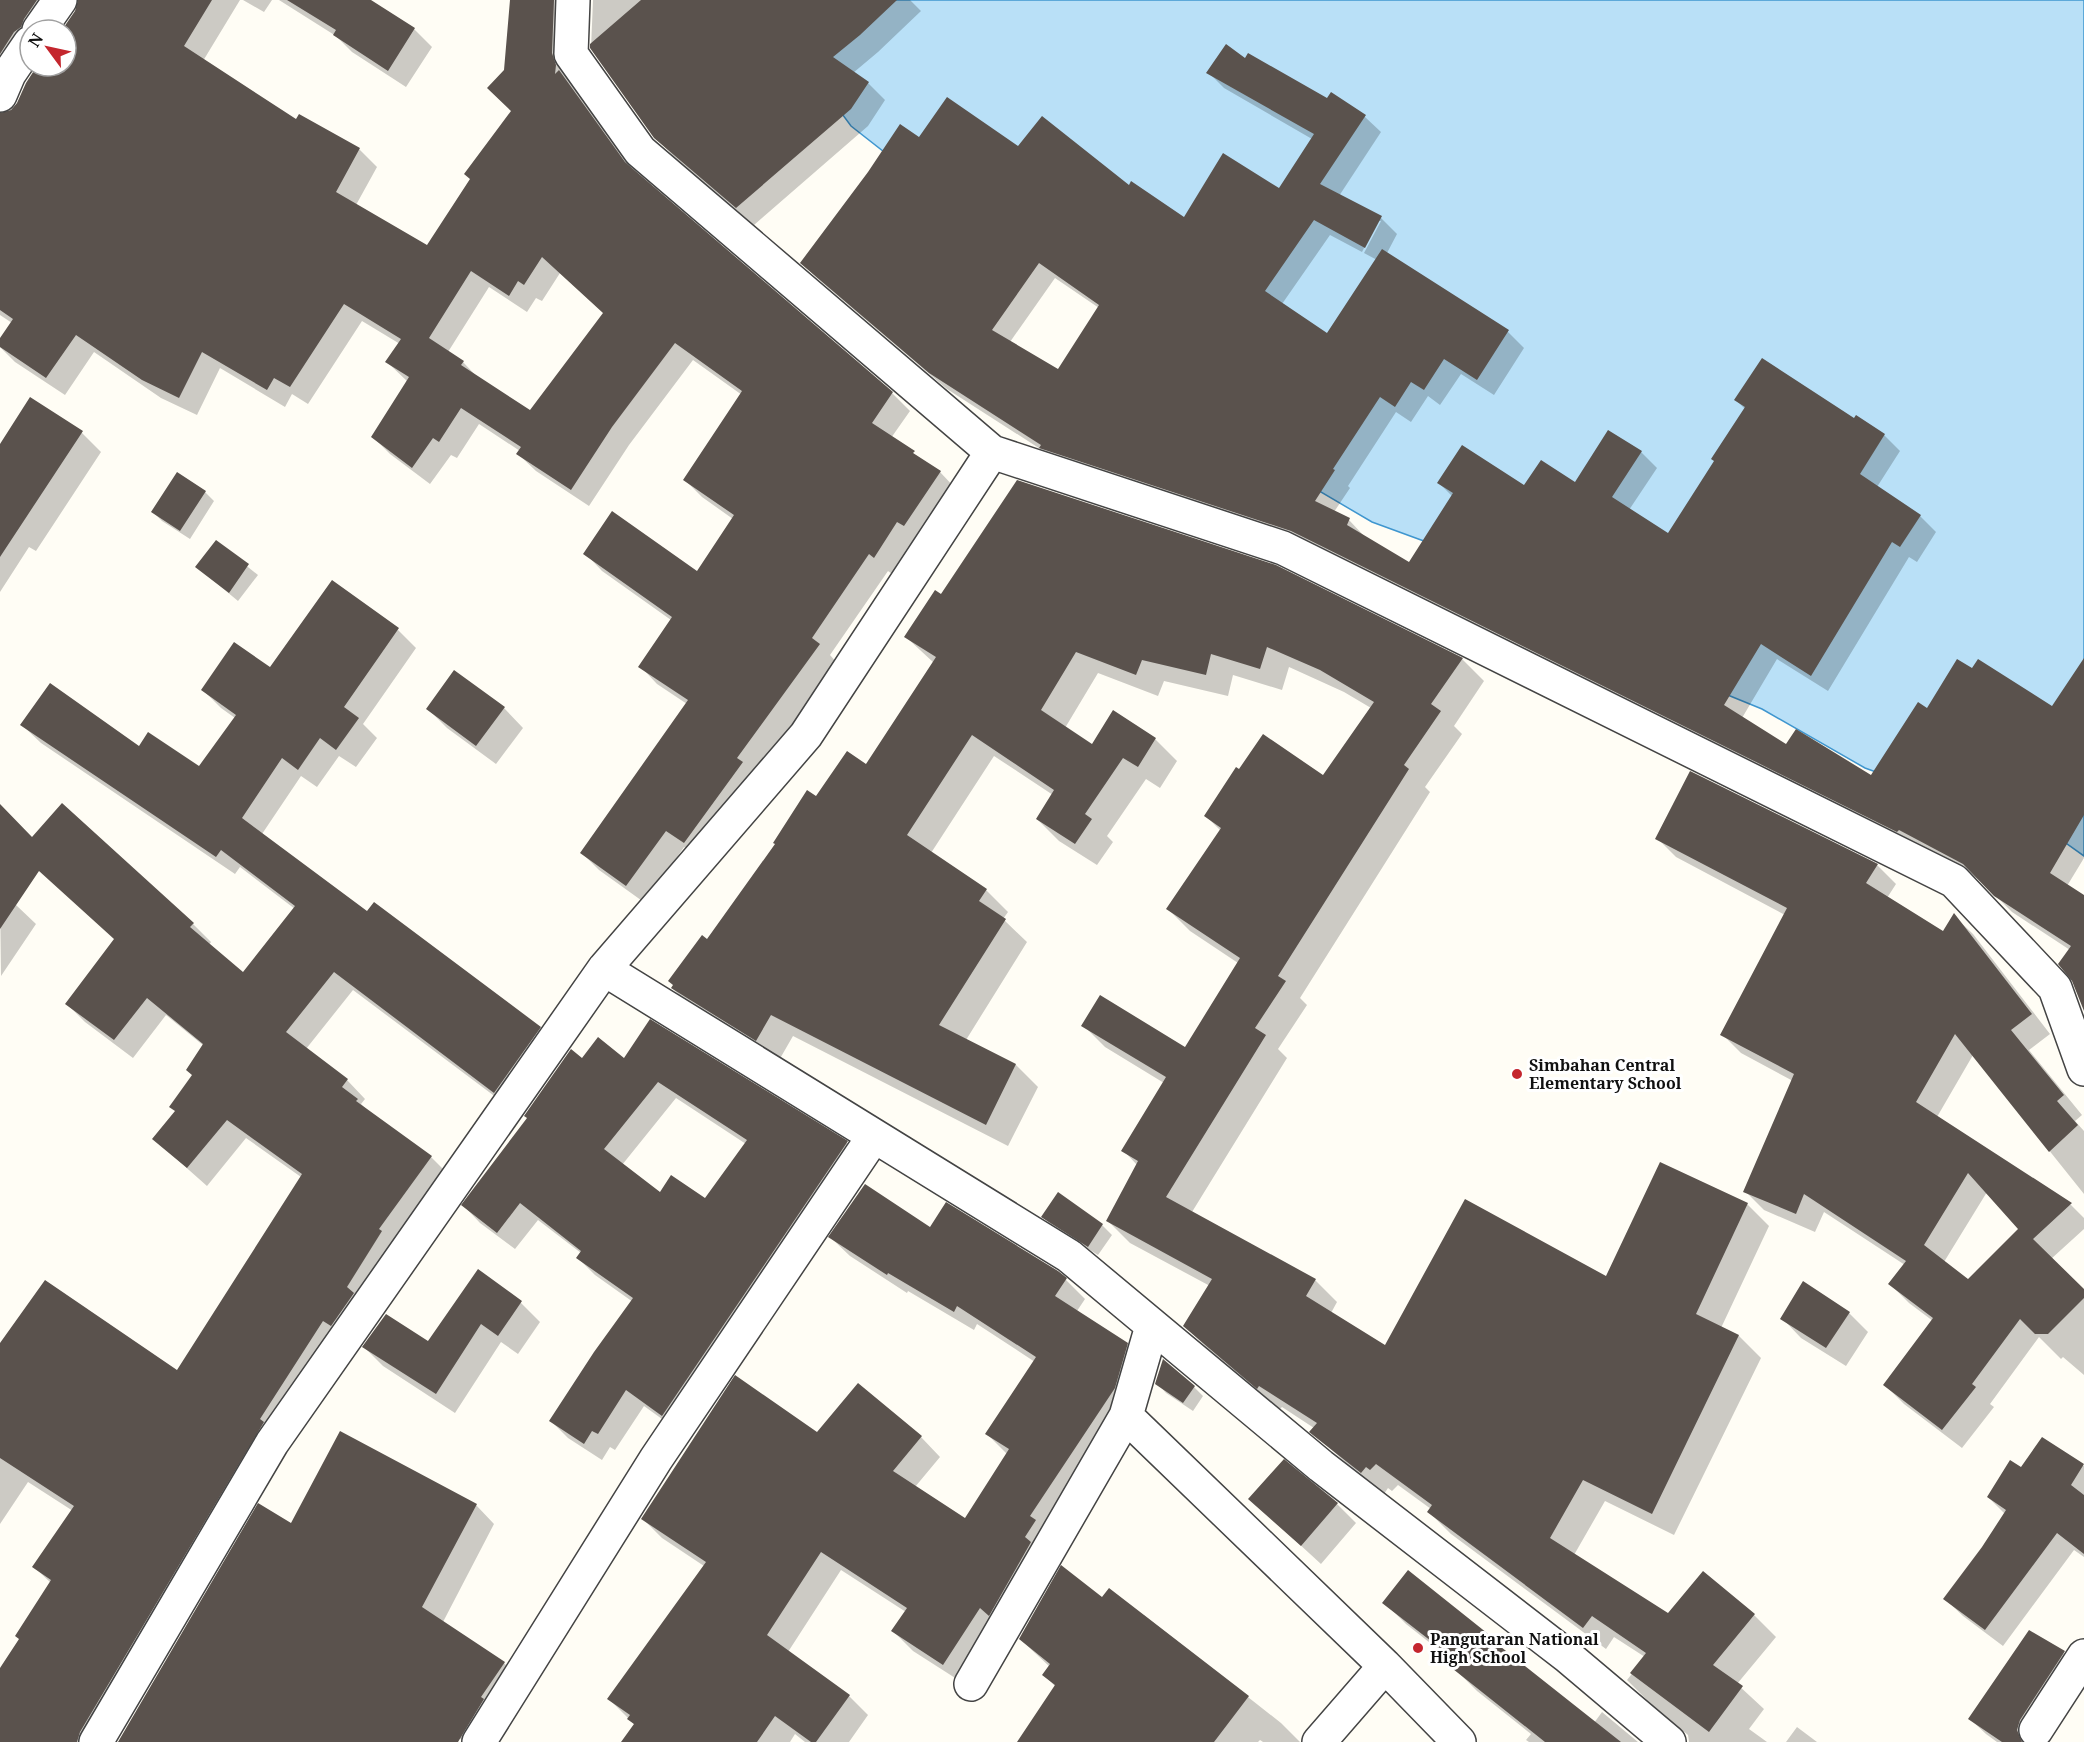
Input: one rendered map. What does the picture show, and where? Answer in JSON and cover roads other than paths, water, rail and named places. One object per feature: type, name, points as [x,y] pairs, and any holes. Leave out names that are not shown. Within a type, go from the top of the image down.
[{"type":"street","points":[[47,18],[60,0]]},
{"type":"street","points":[[573,0],[571,54],[640,151],[993,452],[1283,548],[1954,881],[2055,988],[2084,1069]]},
{"type":"street","points":[[3,80],[18,59]]},
{"type":"street","points":[[96,1742],[272,1443],[604,969],[806,735],[993,452]]},
{"type":"street","points":[[604,969],[1069,1256],[1321,1466],[1567,1656],[1669,1742]]},
{"type":"street","points":[[479,1742],[656,1460],[874,1136]]},
{"type":"street","points":[[970,1684],[1126,1416],[1152,1326]]},
{"type":"street","points":[[1126,1416],[1385,1666],[1459,1742]]},
{"type":"street","points":[[2036,1730],[2084,1656]]},
{"type":"street","points":[[1319,1742],[1385,1666]]},
{"type":"water","points":[[758,0],[2084,0],[2084,856],[2060,839],[1865,768],[1762,709],[1713,689],[1462,555],[1372,522],[1275,465],[1249,327],[934,191],[851,126]]},
{"type":"place","name":"Simbahan Central Elementary School","points":[[1517,1074]]},
{"type":"place","name":"Pangutaran National High School","points":[[1418,1648]]}]
